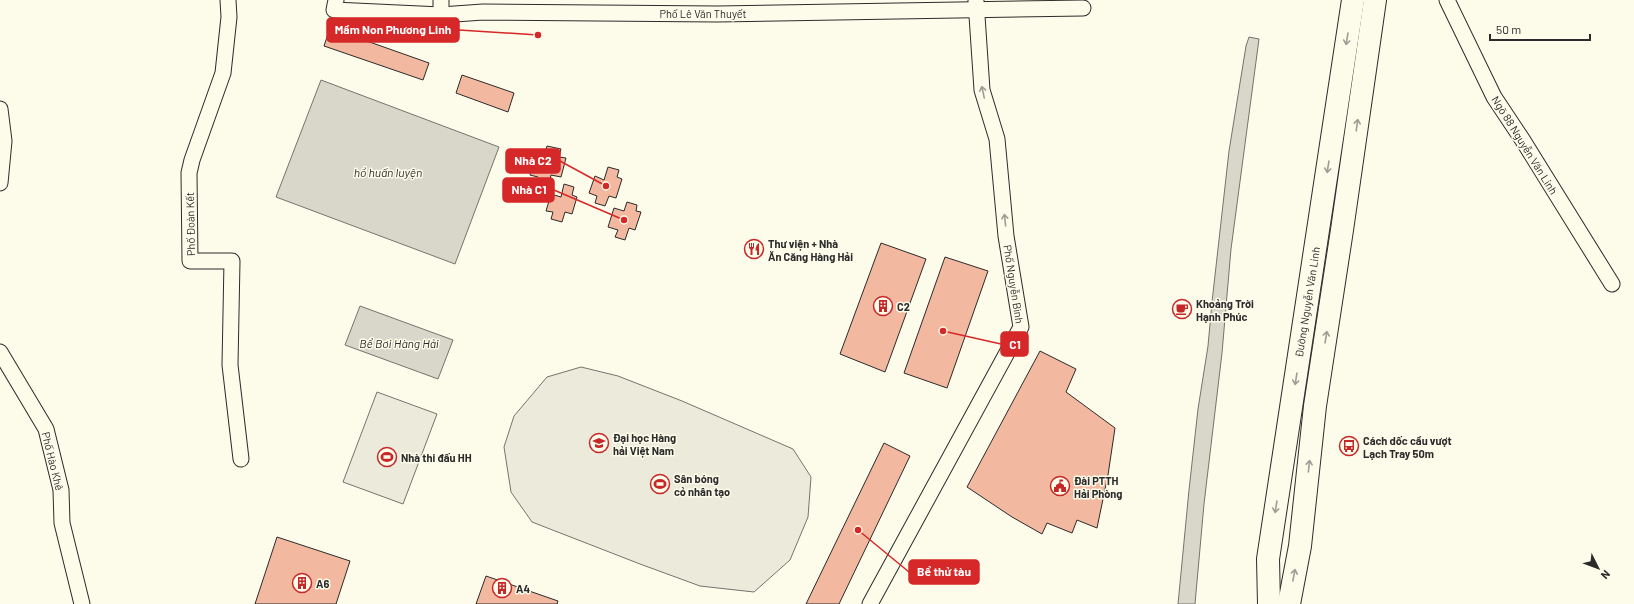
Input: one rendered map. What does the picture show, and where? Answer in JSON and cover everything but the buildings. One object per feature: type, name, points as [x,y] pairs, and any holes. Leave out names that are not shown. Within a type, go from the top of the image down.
[{"type":"highway","name":"Đường Nguyễn Văn Linh","points":[[1269,604],[1268,559],[1353,0]]},
{"type":"highway","points":[[1289,604],[1300,546],[1315,406],[1375,0]]},
{"type":"street","name":"Phố Đoàn Kết","points":[[228,0],[229,17],[223,73],[192,160],[189,173],[190,261],[232,261],[230,365],[241,459]]},
{"type":"street","name":"Phố Lê Văn Thuyết","points":[[336,0],[334,10],[441,7],[483,12],[717,14],[976,5],[1083,8]]},
{"type":"street","name":"Ngõ 88 Nguyễn Văn Linh","points":[[1447,0],[1494,98],[1522,139],[1612,284]]},
{"type":"street","name":"Phố Nguyễn Bình","points":[[870,604],[1021,327],[1006,236],[997,139],[982,90],[976,5]]},
{"type":"street","points":[[0,110],[4,141],[0,183]]},
{"type":"street","name":"Phố Hào Khê","points":[[0,352],[46,429],[61,490],[62,523],[82,604]]},
{"type":"shaded area","name":"Sân bóng cỏ nhân tạo","points":[[581,367],[618,376],[682,401],[793,449],[811,477],[808,517],[790,560],[754,592],[700,586],[532,522],[511,492],[504,447],[514,416],[547,377]]},
{"type":"shaded area","name":"Nhà thi đấu HH","points":[[377,392],[437,414],[403,504],[343,482]]},
{"type":"water","points":[[1249,37],[1259,39],[1231,249],[1222,353],[1204,504],[1195,604],[1178,604],[1198,409],[1208,346],[1229,151],[1246,46]]},
{"type":"water","name":"hồ huấn luyện","points":[[321,80],[499,147],[455,264],[276,197]]},
{"type":"water","name":"Bể Bơi Hàng Hải","points":[[360,306],[453,340],[438,379],[345,345]]},
{"type":"place","name":"Mầm Non Phương Linh","points":[[538,35]]},
{"type":"place","name":"Nhà C2","points":[[606,186]]},
{"type":"place","name":"Nhà C1","points":[[624,220]]},
{"type":"place","name":"Thư viện + Nhà Ăn Căng Hàng Hải","points":[[754,249]]},
{"type":"place","name":"C2","points":[[883,306]]},
{"type":"place","name":"Khoảng Trời Hạnh Phúc","points":[[1182,309]]},
{"type":"place","name":"C1","points":[[943,331]]},
{"type":"place","name":"Đại học Hàng hải Việt Nam","points":[[599,443]]},
{"type":"place","name":"Cách dốc cầu vượt Lạch Tray 50m","points":[[1349,446]]},
{"type":"place","name":"Nhà thi đấu HH","points":[[387,457]]},
{"type":"place","name":"Sân bóng cỏ nhân tạo","points":[[660,484]]},
{"type":"place","name":"Đài PTTH Hải Phòng","points":[[1060,486]]},
{"type":"place","name":"Bể thử tàu","points":[[858,530]]},
{"type":"place","name":"A6","points":[[302,583]]},
{"type":"place","name":"A4","points":[[502,588]]}]
